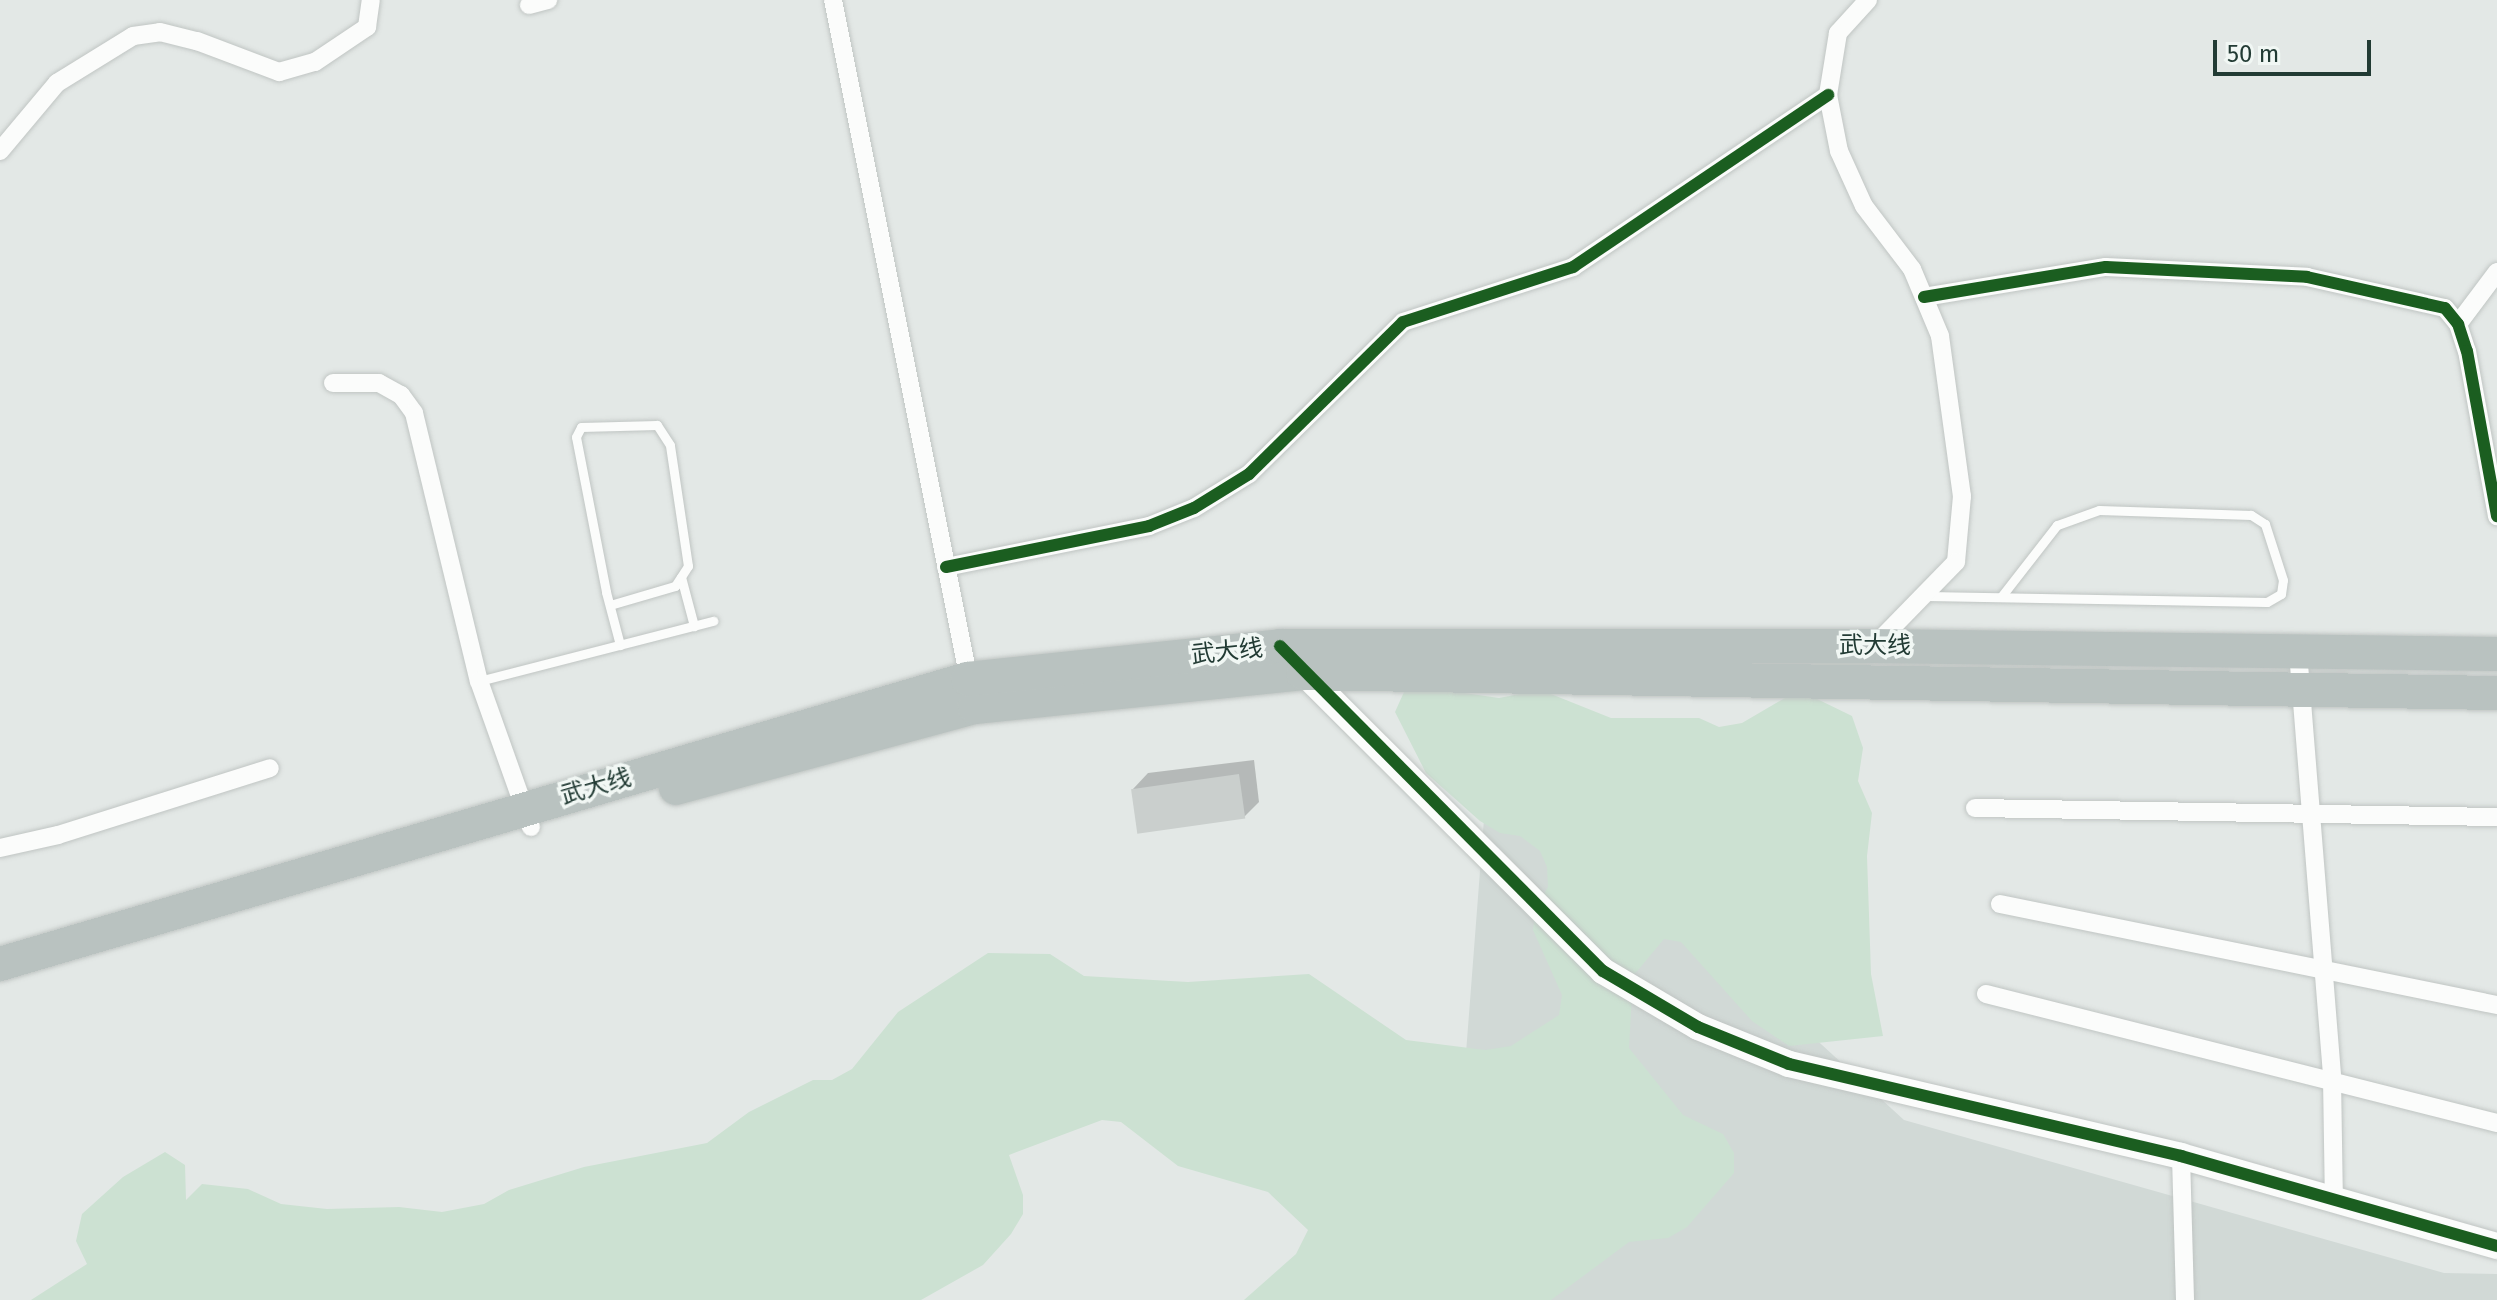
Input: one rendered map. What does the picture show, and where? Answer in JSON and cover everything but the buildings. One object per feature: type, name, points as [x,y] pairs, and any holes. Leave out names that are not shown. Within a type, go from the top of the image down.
[{"type":"highway","name":"武大线","points":[[0,964],[972,693],[1280,646],[1874,646],[2497,654]]},
{"type":"highway","name":"武大线","points":[[972,693],[1303,673],[2497,693]]},
{"type":"highway","name":"武大线","points":[[0,987],[527,818]]},
{"type":"street","points":[[0,151],[57,83],[133,36],[160,32],[197,41],[279,72],[315,62],[367,27],[371,0]]},
{"type":"street","points":[[833,0],[972,693]]},
{"type":"street","points":[[1868,0],[1838,33],[1828,95],[1839,151],[1864,206],[1912,269],[1940,336],[1962,496],[1956,562],[1927,596],[1874,646]]},
{"type":"street","points":[[946,567],[1149,526],[1194,508],[1249,474],[1403,322],[1573,267],[1828,95]]},
{"type":"street","points":[[1924,297],[2106,267],[2307,277],[2445,308],[2458,324],[2497,516]]},
{"type":"street","points":[[2458,324],[2497,272]]},
{"type":"street","points":[[333,383],[379,383],[401,395],[414,413],[479,681],[527,818]]},
{"type":"street","points":[[1280,646],[1303,673],[1603,971],[1698,1027],[1789,1064],[2181,1156],[2497,1246]]},
{"type":"street","points":[[2298,652],[2332,1078],[2334,1201]]},
{"type":"street","points":[[0,848],[270,768]]},
{"type":"street","points":[[1975,808],[2497,817]]},
{"type":"street","points":[[2000,904],[2497,1005]]},
{"type":"street","points":[[1986,994],[2332,1078],[2497,1123]]},
{"type":"street","points":[[2181,1156],[2185,1300]]},
{"type":"lane","points":[[610,605],[675,586],[688,566],[670,445],[657,425],[581,427],[576,437],[610,605],[620,645]]},
{"type":"lane","points":[[1927,596],[2267,602],[2281,594],[2283,580],[2265,524],[2251,515],[2099,510],[2057,525],[2001,597]]},
{"type":"lane","points":[[681,577],[694,626]]},
{"type":"lane","points":[[479,681],[713,621]]},
{"type":"shaded area","points":[[1490,741],[1904,1120],[2444,1273],[2497,1274],[2497,1300],[1447,1300]]},
{"type":"green space","points":[[1430,688],[1499,698],[1541,690],[1611,718],[1699,718],[1719,727],[1742,723],[1790,695],[1813,697],[1852,716],[1863,748],[1858,781],[1872,813],[1867,856],[1871,974],[1883,1036],[1789,1046],[1752,1021],[1681,942],[1664,939],[1633,976],[1629,1048],[1683,1115],[1723,1134],[1734,1153],[1734,1173],[1687,1227],[1668,1238],[1629,1242],[1551,1300],[1244,1300],[1296,1254],[1308,1230],[1268,1192],[1178,1166],[1121,1122],[1102,1120],[1009,1155],[1023,1195],[1023,1214],[1011,1234],[983,1265],[921,1300],[31,1300],[87,1264],[76,1241],[82,1214],[123,1177],[165,1152],[185,1165],[186,1200],[202,1184],[248,1189],[281,1204],[327,1209],[399,1207],[442,1212],[484,1204],[509,1190],[584,1167],[707,1143],[749,1112],[813,1080],[832,1080],[852,1069],[898,1012],[988,953],[1050,954],[1084,976],[1188,982],[1309,974],[1406,1040],[1485,1050],[1511,1046],[1559,1015],[1562,995],[1533,930],[1536,907],[1548,887],[1547,867],[1540,851],[1520,836],[1500,833],[1480,821],[1426,773],[1395,712],[1404,692]]},
{"type":"cycle path","points":[[946,567],[1149,526],[1194,508],[1249,474],[1403,322],[1573,267],[1828,95]]},
{"type":"cycle path","points":[[1924,297],[2106,267],[2307,277],[2445,308],[2458,324],[2467,351],[2497,516]]},
{"type":"cycle path","points":[[1280,646],[1603,971],[1698,1027],[1789,1064],[2181,1156],[2497,1246]]}]
